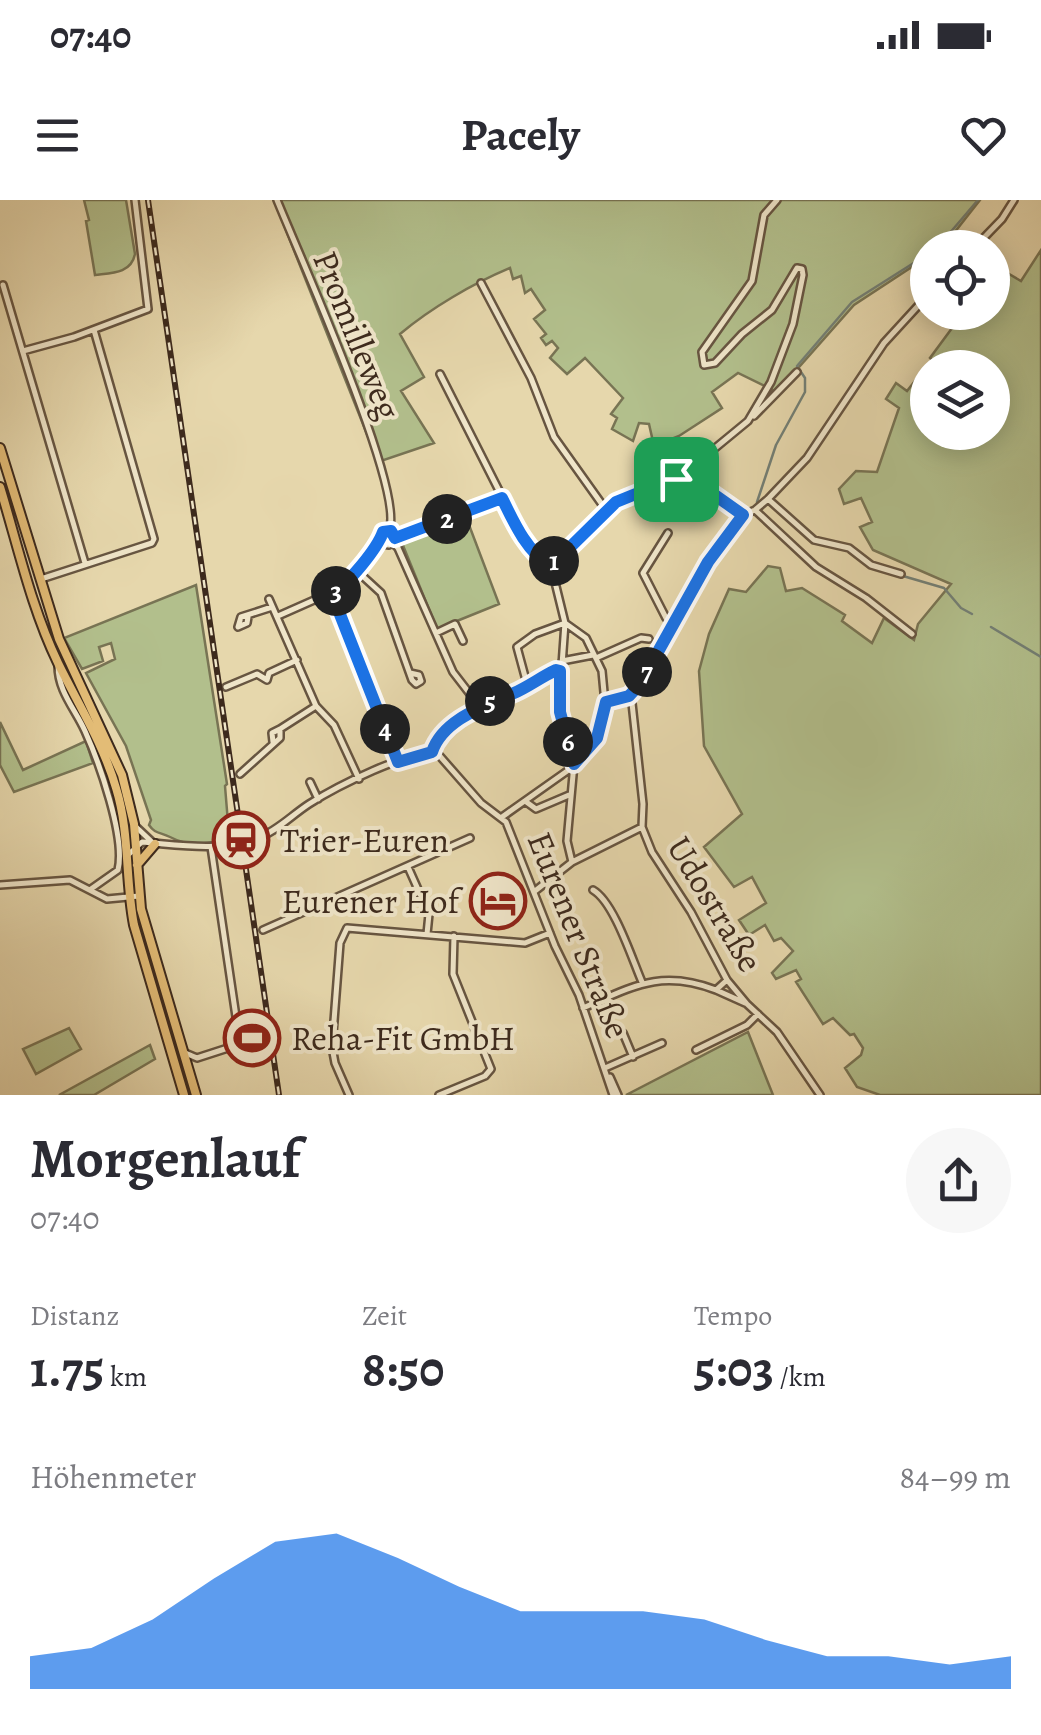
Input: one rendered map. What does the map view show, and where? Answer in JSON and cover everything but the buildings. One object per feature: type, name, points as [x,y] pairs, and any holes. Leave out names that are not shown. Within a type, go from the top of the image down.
[{"type":"main road","points":[[0,448],[59,639],[112,749],[134,824],[134,897],[196,1095]]},
{"type":"main road","points":[[0,488],[61,677],[103,752],[116,786],[134,897],[184,1095]]},
{"type":"main road","points":[[137,865],[155,844]]},
{"type":"street","points":[[22,351],[148,309],[135,200]]},
{"type":"street","name":"Promilleweg","points":[[277,200],[368,424],[393,517],[389,530]]},
{"type":"street","points":[[748,421],[770,382],[794,324],[804,275],[800,268],[792,273],[786,291],[772,310],[714,364],[704,365],[702,352],[752,282],[764,215],[777,200]]},
{"type":"street","points":[[991,230],[1014,201]]},
{"type":"street","points":[[481,284],[531,378],[554,437],[606,510]]},
{"type":"street","points":[[2,285],[85,563]]},
{"type":"street","points":[[606,702],[632,694],[716,549],[743,515],[768,499],[812,453],[884,343],[910,315]]},
{"type":"street","points":[[41,579],[152,543],[155,534],[94,330]]},
{"type":"street","points":[[551,569],[606,510],[640,490],[685,474],[748,421],[797,372]]},
{"type":"street","points":[[440,374],[522,536],[551,569],[564,624],[560,712],[574,764],[567,840],[572,862]]},
{"type":"street","points":[[685,474],[743,515]]},
{"type":"street","points":[[380,540],[387,545],[502,498]]},
{"type":"street","points":[[768,499],[814,540],[849,548],[871,564],[901,574]]},
{"type":"street","points":[[755,510],[816,567],[866,598],[912,634]]},
{"type":"street","points":[[277,616],[348,584],[381,534],[389,530],[453,672],[480,707]]},
{"type":"street","points":[[668,533],[643,573],[666,618],[672,622]]},
{"type":"street","points":[[357,571],[382,593],[410,673]]},
{"type":"street","points":[[332,594],[398,762]]},
{"type":"street","points":[[269,599],[316,706],[334,725],[358,780]]},
{"type":"street","points":[[248,617],[272,607]]},
{"type":"street","points":[[436,633],[455,624],[463,641]]},
{"type":"street","points":[[502,818],[574,764],[597,738],[606,702],[596,657],[582,633],[564,624],[524,639],[517,647],[527,684]]},
{"type":"street","points":[[562,661],[596,657],[641,638],[649,639]]},
{"type":"street","points":[[226,687],[256,674],[269,674],[297,660]]},
{"type":"street","points":[[127,838],[146,847],[211,847],[262,837],[318,799],[398,762],[432,752],[445,732],[480,707],[560,671]]},
{"type":"street","points":[[61,677],[78,680]]},
{"type":"street","points":[[61,677],[89,742],[114,822],[120,861],[115,874],[91,888]]},
{"type":"street","name":"Udostraße","points":[[632,694],[642,827],[652,852],[727,980],[778,1032],[820,1095]]},
{"type":"street","points":[[240,774],[273,742],[272,733],[316,706]]},
{"type":"street","name":"Eurener Straße","points":[[432,752],[449,764],[480,803],[508,825],[615,1095]]},
{"type":"street","points":[[310,782],[318,799]]},
{"type":"street","points":[[525,800],[536,809],[569,795]]},
{"type":"street","points":[[134,824],[155,844]]},
{"type":"street","points":[[534,891],[572,862],[642,827]]},
{"type":"street","points":[[263,930],[470,838]]},
{"type":"street","points":[[128,856],[136,845]]},
{"type":"street","points":[[183,1052],[197,1058],[232,1047],[239,1037],[211,847]]},
{"type":"street","points":[[408,867],[429,914],[427,934]]},
{"type":"street","points":[[0,885],[70,880],[107,899],[134,897]]},
{"type":"street","points":[[592,890],[600,894],[622,933],[642,982]]},
{"type":"street","points":[[349,1095],[332,1048],[340,942],[347,928],[526,943],[550,932]]},
{"type":"street","points":[[439,1095],[485,1076],[491,1068],[453,974],[454,936]]},
{"type":"street","points":[[583,1008],[642,982],[672,978],[716,990],[747,1004]]},
{"type":"street","points":[[716,990],[727,980]]},
{"type":"street","points":[[696,1050],[748,1027],[758,1014]]},
{"type":"street","points":[[623,1033],[632,1057]]},
{"type":"street","points":[[606,1071],[662,1043]]},
{"type":"street","points":[[189,1071],[197,1058]]},
{"type":"green space","points":[[84,200],[126,200],[135,254],[125,269],[95,275]]},
{"type":"green space","points":[[274,200],[980,200],[956,230],[910,230],[910,268],[854,305],[777,392],[738,373],[712,392],[722,408],[679,436],[654,446],[649,424],[639,423],[633,441],[612,429],[617,418],[611,414],[623,398],[585,358],[567,374],[550,358],[558,348],[552,341],[546,345],[541,338],[546,334],[534,319],[545,310],[531,289],[525,293],[521,276],[513,279],[510,268],[452,297],[400,334],[424,377],[401,391],[434,443],[378,462]]},
{"type":"green space","points":[[1041,250],[1041,1095],[880,1095],[857,1087],[845,1068],[861,1055],[863,1048],[854,1034],[850,1035],[833,1018],[823,1024],[796,982],[801,979],[796,970],[776,979],[772,973],[793,951],[781,938],[774,941],[765,925],[749,935],[739,920],[766,903],[752,877],[734,887],[704,847],[742,814],[704,746],[699,671],[709,634],[729,589],[746,592],[768,566],[780,568],[786,591],[802,588],[845,615],[842,621],[872,643],[884,618],[914,640],[918,624],[951,584],[873,550],[860,527],[872,522],[861,498],[844,504],[839,489],[856,471],[877,472],[899,408],[886,399],[896,383],[907,391],[910,387],[910,450],[1010,450],[1010,350],[936,350],[951,330],[1010,330],[1010,275],[1021,281]]},
{"type":"green space","points":[[466,517],[499,604],[437,629],[402,543],[404,538]]},
{"type":"green space","points":[[196,585],[227,784],[229,835],[226,840],[197,844],[177,840],[149,825],[151,820],[126,746],[86,673],[115,659],[111,643],[99,647],[103,661],[82,669],[64,638]]},
{"type":"green space","points":[[0,722],[23,770],[86,741],[93,763],[14,792],[0,765]]},
{"type":"green space","points":[[69,1028],[81,1049],[36,1074],[23,1049]]},
{"type":"green space","points":[[748,1032],[773,1095],[626,1095]]},
{"type":"green space","points":[[150,1045],[155,1059],[94,1095],[59,1095]]},
{"type":"waterway","points":[[952,230],[978,200]]},
{"type":"waterway","points":[[757,502],[776,445],[805,392],[805,378],[797,366],[852,302],[910,265]]},
{"type":"waterway","points":[[903,576],[944,588],[961,608],[972,614]]},
{"type":"waterway","points":[[991,627],[1041,657]]},
{"type":"railway","points":[[148,200],[279,1095]]},
{"type":"place","name":"Trier-Euren","points":[[241,840]]},
{"type":"place","name":"Eurener Hof","points":[[498,901]]},
{"type":"place","name":"Reha-Fit GmbH","points":[[252,1038]]},
{"type":"route","points":[[685,474],[743,515],[708,562],[640,684],[629,696],[606,702],[597,738],[588,750],[574,764],[560,712],[560,671],[556,670],[480,707],[445,732],[432,752],[398,762],[332,594],[348,584],[383,532],[391,531],[395,538],[502,498],[522,536],[540,559],[551,566],[616,502],[676,479],[685,474]]}]
